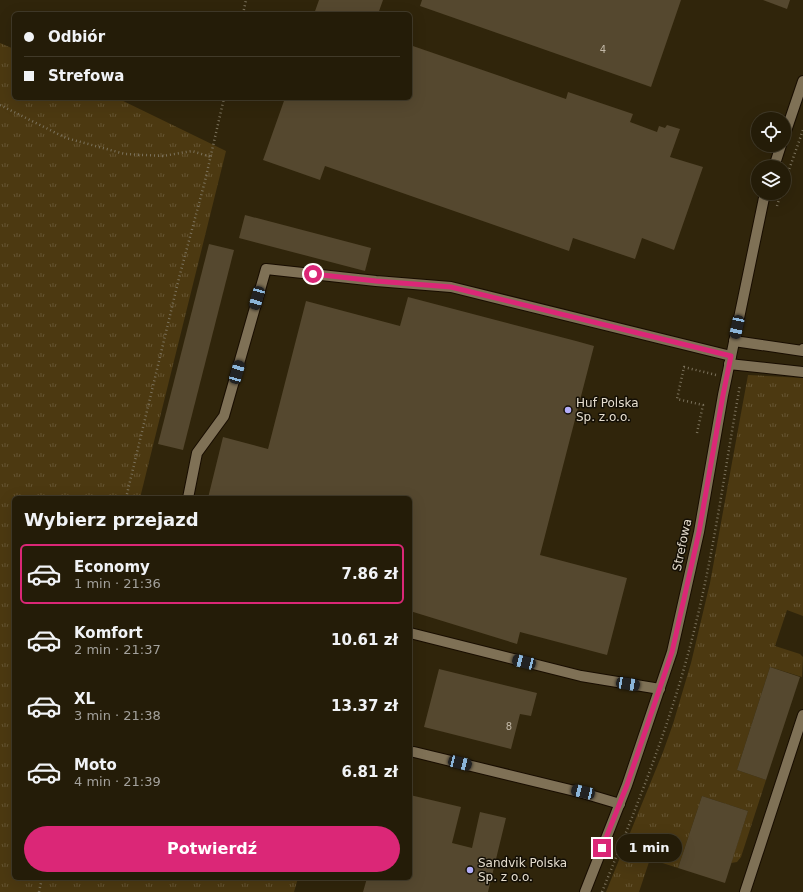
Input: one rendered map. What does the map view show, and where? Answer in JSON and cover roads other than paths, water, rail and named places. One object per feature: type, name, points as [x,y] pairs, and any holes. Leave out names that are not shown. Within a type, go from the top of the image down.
[{"type":"street","points":[[791,116],[803,81]]},
{"type":"street","name":"Strefowa","points":[[585,892],[620,804],[672,652],[699,532],[730,360],[764,200]]},
{"type":"street","points":[[188,496],[197,453],[224,416],[266,269],[376,281],[451,287],[730,360],[803,372]]},
{"type":"street","points":[[734,341],[802,351],[803,349]]},
{"type":"street","points":[[412,634],[581,676],[660,689]]},
{"type":"street","points":[[745,892],[803,715]]},
{"type":"street","points":[[414,752],[583,792],[620,804]]},
{"type":"place","name":"Huf Polska Sp. z.o.o.","points":[[568,410]]},
{"type":"place","name":"Sandvik Polska Sp. z o.o.","points":[[470,870]]}]
